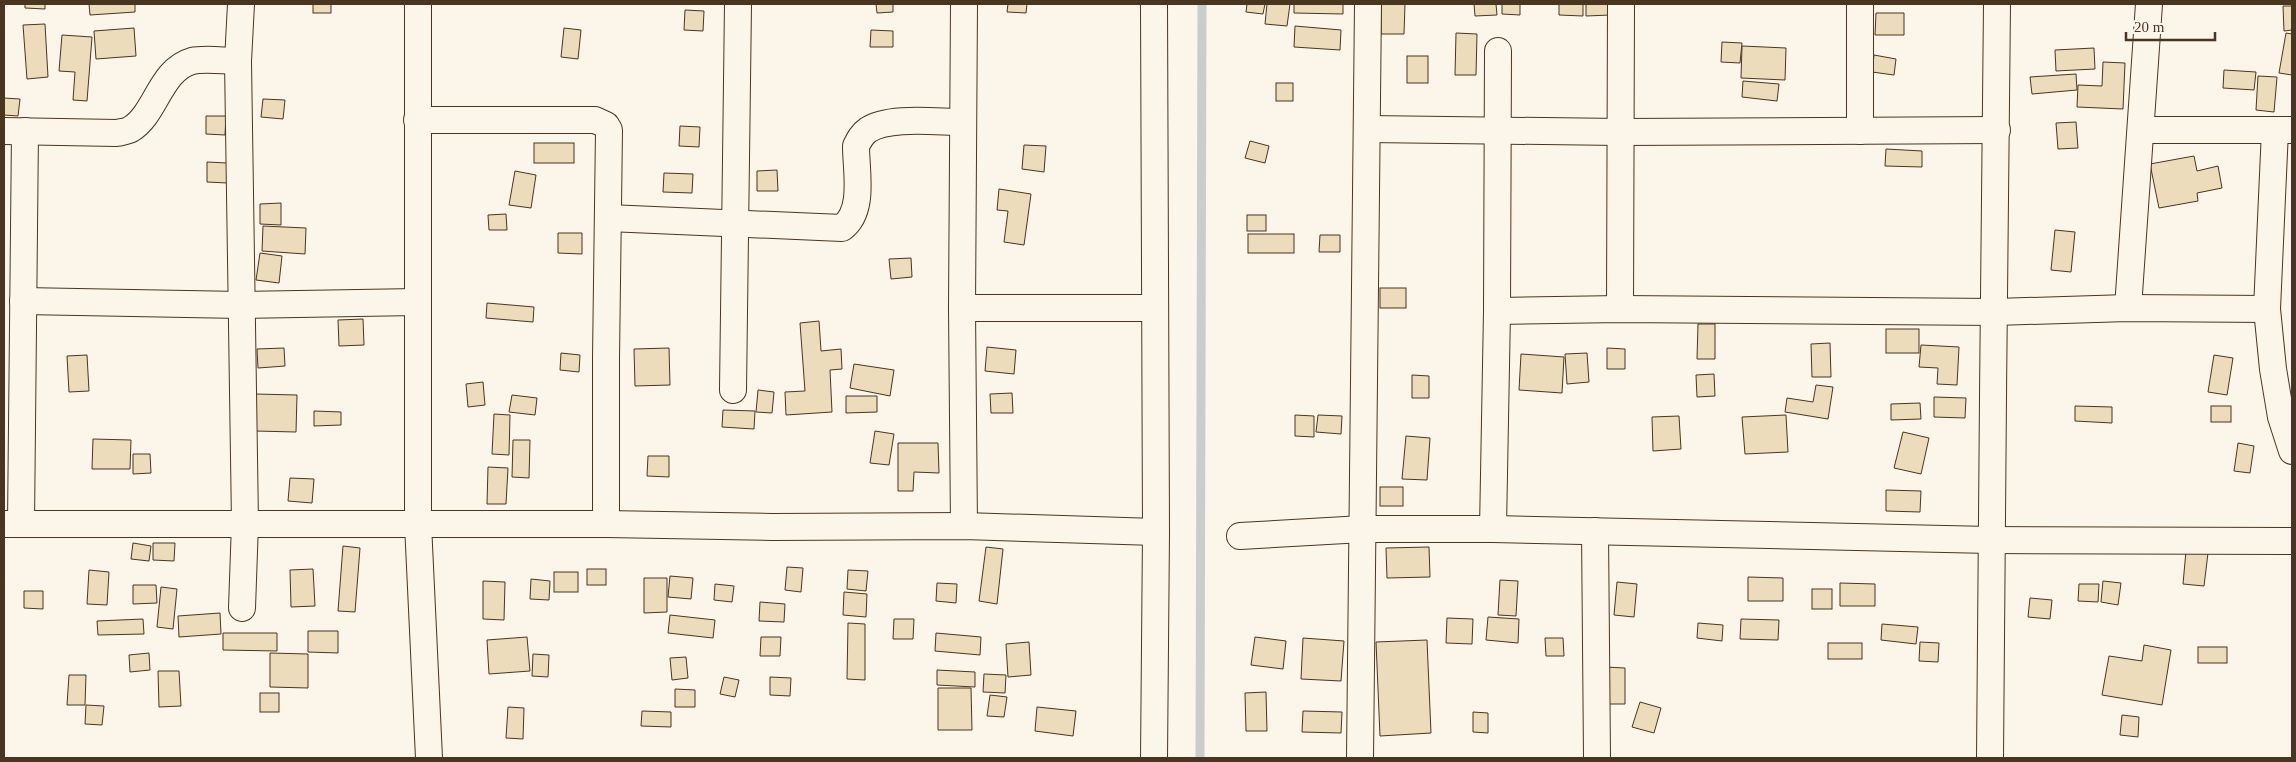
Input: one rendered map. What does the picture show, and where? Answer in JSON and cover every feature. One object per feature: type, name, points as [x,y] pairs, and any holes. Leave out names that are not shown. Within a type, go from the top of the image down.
[{"type":"street","points":[[240,4],[238,61],[245,523],[242,608]]},
{"type":"street","points":[[418,4],[418,524],[429,758]]},
{"type":"street","points":[[733,390],[738,4]]},
{"type":"street","points":[[964,4],[962,122],[964,526]]},
{"type":"street","points":[[1154,4],[1156,532],[1154,758]]},
{"type":"street","points":[[1360,758],[1368,4]]},
{"type":"street","points":[[1620,309],[1621,4]]},
{"type":"street","points":[[1860,4],[1860,131]]},
{"type":"street","points":[[1990,758],[1990,540],[1995,312],[1997,4]]},
{"type":"street","points":[[2128,308],[2149,4]]},
{"type":"street","points":[[1493,529],[1497,311],[1498,51]]},
{"type":"street","points":[[238,61],[194,60],[184,64],[174,71],[140,121],[131,129],[117,133],[14,131],[23,301],[13,524],[606,524],[772,528],[964,526],[1156,532]]},
{"type":"street","points":[[417,120],[595,120],[606,125],[610,134],[606,358],[606,524]]},
{"type":"street","points":[[608,218],[842,228],[854,215],[856,207],[856,146],[860,137],[868,130],[894,122],[962,122]]},
{"type":"street","points":[[1368,129],[1620,132],[1996,130]]},
{"type":"street","points":[[2141,130],[2284,130],[2283,218],[2267,309],[2273,369],[2281,417],[2292,451]]},
{"type":"street","points":[[23,301],[241,305],[417,302]]},
{"type":"street","points":[[962,308],[1155,308]]},
{"type":"street","points":[[1497,311],[1620,309],[1995,312],[2128,308],[2267,309]]},
{"type":"street","points":[[1240,536],[1363,529],[1493,529],[1990,540],[2292,541]]},
{"type":"street","points":[[1595,531],[1596,758]]},
{"type":"building","points":[[25,4],[45,4],[45,9],[25,8]]},
{"type":"building","points":[[89,4],[135,4],[135,12],[90,15]]},
{"type":"building","points":[[313,4],[331,4],[331,13],[313,13]]},
{"type":"building","points":[[876,4],[893,4],[893,12],[877,13]]},
{"type":"building","points":[[1008,4],[1027,4],[1026,13],[1007,12]]},
{"type":"building","points":[[1247,4],[1265,4],[1263,14],[1246,12]]},
{"type":"building","points":[[1267,4],[1290,4],[1287,26],[1265,24]]},
{"type":"building","points":[[1294,4],[1343,4],[1343,14],[1294,13]]},
{"type":"building","points":[[1381,4],[1405,4],[1404,34],[1381,34]]},
{"type":"building","points":[[1474,4],[1496,4],[1497,15],[1475,16]]},
{"type":"building","points":[[1502,4],[1520,4],[1520,15],[1502,14]]},
{"type":"building","points":[[1559,4],[1583,4],[1583,16],[1559,15]]},
{"type":"building","points":[[1586,4],[1610,4],[1610,15],[1586,16]]},
{"type":"building","points":[[2283,6],[2292,6],[2292,30],[2284,31]]},
{"type":"building","points":[[685,10],[704,11],[703,31],[684,30]]},
{"type":"building","points":[[1876,13],[1904,13],[1904,35],[1875,35]]},
{"type":"building","points":[[45,24],[48,77],[27,79],[23,25]]},
{"type":"building","points":[[1295,26],[1341,30],[1340,50],[1294,47]]},
{"type":"building","points":[[134,28],[136,56],[96,59],[94,31]]},
{"type":"building","points":[[564,28],[581,30],[578,59],[561,57]]},
{"type":"building","points":[[871,30],[893,31],[893,47],[870,47]]},
{"type":"building","points":[[1456,33],[1477,34],[1476,75],[1455,75]]},
{"type":"building","points":[[2286,33],[2292,34],[2292,75],[2279,73]]},
{"type":"building","points":[[62,35],[92,37],[87,101],[73,100],[75,72],[59,71]]},
{"type":"building","points":[[1722,42],[1742,43],[1740,63],[1721,62]]},
{"type":"building","points":[[1742,46],[1786,48],[1785,80],[1741,78]]},
{"type":"building","points":[[2094,48],[2095,69],[2056,71],[2055,50]]},
{"type":"building","points":[[1874,55],[1896,59],[1894,75],[1872,72]]},
{"type":"building","points":[[1407,56],[1428,56],[1428,83],[1407,83]]},
{"type":"building","points":[[2103,62],[2125,63],[2123,109],[2077,107],[2078,85],[2102,86]]},
{"type":"building","points":[[2224,70],[2256,72],[2254,90],[2223,88]]},
{"type":"building","points":[[2076,74],[2077,90],[2032,94],[2030,77]]},
{"type":"building","points":[[2258,76],[2277,77],[2274,112],[2256,110]]},
{"type":"building","points":[[1743,81],[1779,84],[1777,101],[1742,97]]},
{"type":"building","points":[[1276,83],[1293,83],[1293,101],[1276,101]]},
{"type":"building","points":[[4,98],[20,99],[18,116],[4,115]]},
{"type":"building","points":[[263,99],[285,100],[283,119],[261,117]]},
{"type":"building","points":[[206,116],[226,116],[225,135],[206,134]]},
{"type":"building","points":[[2076,122],[2078,148],[2058,149],[2056,123]]},
{"type":"building","points":[[680,126],[700,127],[699,147],[679,146]]},
{"type":"building","points":[[1250,141],[1269,146],[1265,163],[1245,158]]},
{"type":"building","points":[[534,143],[574,143],[574,163],[534,163]]},
{"type":"building","points":[[1024,145],[1046,146],[1044,172],[1022,169]]},
{"type":"building","points":[[1886,149],[1922,151],[1922,167],[1885,166]]},
{"type":"building","points":[[2194,156],[2197,171],[2218,166],[2222,188],[2197,193],[2198,201],[2159,208],[2150,164]]},
{"type":"building","points":[[207,162],[227,163],[227,183],[207,182]]},
{"type":"building","points":[[777,170],[778,191],[757,191],[757,171]]},
{"type":"building","points":[[515,171],[536,175],[531,208],[509,205]]},
{"type":"building","points":[[664,173],[693,174],[692,193],[663,192]]},
{"type":"building","points":[[999,189],[1031,194],[1024,245],[1004,242],[1008,211],[997,210]]},
{"type":"building","points":[[281,203],[281,225],[260,224],[260,204]]},
{"type":"building","points":[[506,214],[507,230],[489,230],[488,215]]},
{"type":"building","points":[[1247,215],[1266,215],[1266,231],[1247,231]]},
{"type":"building","points":[[263,226],[306,228],[305,254],[262,251]]},
{"type":"building","points":[[2055,230],[2075,232],[2071,272],[2051,270]]},
{"type":"building","points":[[558,233],[582,233],[582,254],[558,253]]},
{"type":"building","points":[[1248,234],[1294,234],[1294,253],[1248,253]]},
{"type":"building","points":[[1320,235],[1340,235],[1340,252],[1319,252]]},
{"type":"building","points":[[260,253],[282,256],[279,283],[256,280]]},
{"type":"building","points":[[911,258],[912,277],[891,279],[889,259]]},
{"type":"building","points":[[1380,288],[1406,288],[1406,308],[1380,308]]},
{"type":"building","points":[[487,303],[534,307],[533,322],[486,318]]},
{"type":"building","points":[[363,319],[364,345],[339,346],[338,320]]},
{"type":"building","points":[[819,321],[821,351],[841,349],[842,369],[830,370],[832,412],[786,415],[785,392],[805,391],[800,323]]},
{"type":"building","points":[[1698,324],[1715,324],[1715,359],[1697,359]]},
{"type":"building","points":[[1886,329],[1919,329],[1919,353],[1886,353]]},
{"type":"building","points":[[1830,343],[1831,377],[1812,377],[1811,344]]},
{"type":"building","points":[[1921,345],[1959,347],[1957,385],[1937,384],[1938,368],[1919,367]]},
{"type":"building","points":[[987,347],[1016,350],[1014,374],[985,371]]},
{"type":"building","points":[[284,348],[285,366],[258,368],[257,349]]},
{"type":"building","points":[[669,348],[670,385],[635,386],[634,349]]},
{"type":"building","points":[[1607,348],[1625,349],[1625,369],[1607,369]]},
{"type":"building","points":[[561,353],[580,355],[579,372],[560,370]]},
{"type":"building","points":[[1587,353],[1589,382],[1567,384],[1565,354]]},
{"type":"building","points":[[1521,354],[1564,357],[1562,393],[1519,390]]},
{"type":"building","points":[[87,355],[89,391],[69,392],[67,356]]},
{"type":"building","points":[[2214,355],[2233,358],[2227,395],[2208,392]]},
{"type":"building","points":[[854,364],[894,370],[890,396],[850,388]]},
{"type":"building","points":[[1714,374],[1715,396],[1697,397],[1696,375]]},
{"type":"building","points":[[1412,375],[1429,376],[1429,398],[1412,398]]},
{"type":"building","points":[[483,382],[485,405],[468,407],[466,384]]},
{"type":"building","points":[[1816,385],[1833,387],[1828,419],[1785,412],[1787,398],[1813,402]]},
{"type":"building","points":[[758,390],[774,392],[772,413],[756,412]]},
{"type":"building","points":[[1012,393],[1013,413],[991,413],[990,394]]},
{"type":"building","points":[[255,394],[297,395],[296,432],[255,431]]},
{"type":"building","points":[[512,395],[537,398],[535,415],[509,412]]},
{"type":"building","points":[[846,396],[877,396],[877,412],[846,413]]},
{"type":"building","points":[[1934,397],[1966,398],[1965,418],[1934,417]]},
{"type":"building","points":[[1920,403],[1921,419],[1891,420],[1891,404]]},
{"type":"building","points":[[2075,406],[2112,407],[2112,423],[2075,421]]},
{"type":"building","points":[[2211,406],[2231,406],[2231,422],[2211,422]]},
{"type":"building","points":[[723,410],[755,411],[754,429],[722,427]]},
{"type":"building","points":[[314,411],[341,412],[341,425],[314,426]]},
{"type":"building","points":[[494,414],[510,415],[509,455],[492,454]]},
{"type":"building","points":[[1295,415],[1314,416],[1314,437],[1295,436]]},
{"type":"building","points":[[1318,415],[1342,416],[1341,434],[1316,432]]},
{"type":"building","points":[[1786,415],[1788,452],[1745,454],[1742,417]]},
{"type":"building","points":[[1679,416],[1681,449],[1653,451],[1652,417]]},
{"type":"building","points":[[875,431],[894,434],[889,465],[870,463]]},
{"type":"building","points":[[1903,432],[1929,438],[1921,474],[1894,468]]},
{"type":"building","points":[[1406,436],[1430,438],[1427,480],[1402,479]]},
{"type":"building","points":[[93,439],[131,440],[130,469],[92,469]]},
{"type":"building","points":[[513,440],[530,440],[529,478],[512,477]]},
{"type":"building","points":[[898,443],[938,443],[939,473],[914,472],[913,491],[898,491]]},
{"type":"building","points":[[2238,443],[2254,446],[2250,473],[2234,471]]},
{"type":"building","points":[[133,454],[150,454],[151,473],[133,474]]},
{"type":"building","points":[[648,456],[669,456],[669,477],[647,476]]},
{"type":"building","points":[[488,467],[508,468],[506,504],[487,504]]},
{"type":"building","points":[[290,478],[314,479],[312,503],[288,501]]},
{"type":"building","points":[[1380,487],[1403,487],[1403,506],[1380,506]]},
{"type":"building","points":[[1886,490],[1921,491],[1920,512],[1886,511]]},
{"type":"building","points":[[133,543],[151,546],[149,561],[131,559]]},
{"type":"building","points":[[153,543],[175,543],[174,561],[153,560]]},
{"type":"building","points":[[343,546],[360,548],[355,612],[338,611]]},
{"type":"building","points":[[986,547],[1003,549],[997,604],[979,601]]},
{"type":"building","points":[[1429,547],[1430,577],[1387,578],[1386,548]]},
{"type":"building","points":[[2186,551],[2208,553],[2204,586],[2183,584]]},
{"type":"building","points":[[787,567],[803,568],[801,592],[785,590]]},
{"type":"building","points":[[313,569],[315,606],[291,607],[290,570]]},
{"type":"building","points":[[587,569],[606,569],[606,585],[587,585]]},
{"type":"building","points":[[89,570],[109,572],[107,605],[87,604]]},
{"type":"building","points":[[848,570],[868,571],[866,591],[847,589]]},
{"type":"building","points":[[554,572],[578,572],[578,592],[554,592]]},
{"type":"building","points":[[670,576],[693,578],[691,599],[668,597]]},
{"type":"building","points":[[1748,577],[1783,578],[1783,601],[1748,601]]},
{"type":"building","points":[[644,578],[667,578],[667,612],[644,613]]},
{"type":"building","points":[[531,579],[550,581],[549,600],[530,599]]},
{"type":"building","points":[[1500,580],[1518,581],[1516,616],[1498,615]]},
{"type":"building","points":[[483,581],[505,582],[504,620],[483,619]]},
{"type":"building","points":[[2103,581],[2121,583],[2118,605],[2101,602]]},
{"type":"building","points":[[1617,582],[1637,584],[1634,617],[1614,615]]},
{"type":"building","points":[[937,583],[957,584],[956,603],[936,601]]},
{"type":"building","points":[[1840,583],[1875,584],[1875,606],[1840,606]]},
{"type":"building","points":[[715,584],[734,586],[732,602],[714,600]]},
{"type":"building","points":[[2079,584],[2099,584],[2098,602],[2078,601]]},
{"type":"building","points":[[133,585],[156,585],[157,603],[133,604]]},
{"type":"building","points":[[161,587],[177,589],[173,629],[157,627]]},
{"type":"building","points":[[1812,589],[1832,589],[1832,609],[1812,609]]},
{"type":"building","points":[[24,591],[43,591],[43,609],[24,608]]},
{"type":"building","points":[[844,592],[867,594],[866,617],[843,615]]},
{"type":"building","points":[[2030,598],[2052,600],[2050,619],[2028,617]]},
{"type":"building","points":[[760,602],[785,604],[784,622],[759,621]]},
{"type":"building","points":[[220,613],[221,634],[179,637],[178,616]]},
{"type":"building","points":[[670,615],[715,620],[713,638],[668,633]]},
{"type":"building","points":[[1488,617],[1519,619],[1518,643],[1486,640]]},
{"type":"building","points":[[1447,618],[1473,619],[1472,644],[1446,643]]},
{"type":"building","points":[[143,619],[144,634],[98,635],[97,621]]},
{"type":"building","points":[[894,619],[914,619],[913,639],[893,639]]},
{"type":"building","points":[[1741,619],[1779,620],[1778,640],[1740,639]]},
{"type":"building","points":[[848,623],[865,624],[865,680],[847,679]]},
{"type":"building","points":[[1698,623],[1723,625],[1722,641],[1697,638]]},
{"type":"building","points":[[1882,624],[1918,627],[1916,644],[1881,640]]},
{"type":"building","points":[[308,631],[338,631],[338,653],[308,652]]},
{"type":"building","points":[[223,633],[277,633],[277,651],[223,650]]},
{"type":"building","points":[[936,633],[981,637],[980,655],[935,651]]},
{"type":"building","points":[[527,637],[530,671],[489,674],[487,640]]},
{"type":"building","points":[[761,637],[781,637],[780,656],[760,656]]},
{"type":"building","points":[[1255,637],[1286,641],[1283,669],[1251,665]]},
{"type":"building","points":[[1303,638],[1344,641],[1341,681],[1301,679]]},
{"type":"building","points":[[1545,638],[1563,638],[1564,656],[1546,656]]},
{"type":"building","points":[[1427,640],[1431,733],[1380,736],[1376,642]]},
{"type":"building","points":[[1029,642],[1031,675],[1008,677],[1006,644]]},
{"type":"building","points":[[1920,642],[1939,643],[1938,662],[1919,661]]},
{"type":"building","points":[[1828,643],[1862,643],[1862,659],[1828,659]]},
{"type":"building","points":[[2144,645],[2171,650],[2162,705],[2102,695],[2109,656],[2142,661]]},
{"type":"building","points":[[2198,647],[2227,647],[2227,663],[2198,663]]},
{"type":"building","points":[[149,653],[150,670],[130,672],[129,655]]},
{"type":"building","points":[[270,653],[308,654],[308,688],[270,687]]},
{"type":"building","points":[[533,654],[549,655],[548,677],[532,676]]},
{"type":"building","points":[[686,657],[688,678],[672,680],[670,658]]},
{"type":"building","points":[[1605,667],[1625,668],[1625,704],[1605,704]]},
{"type":"building","points":[[937,670],[975,672],[975,687],[937,685]]},
{"type":"building","points":[[158,671],[179,671],[181,706],[159,707]]},
{"type":"building","points":[[984,674],[1006,675],[1005,693],[983,692]]},
{"type":"building","points":[[69,675],[86,675],[85,705],[67,705]]},
{"type":"building","points":[[724,677],[739,680],[735,697],[720,694]]},
{"type":"building","points":[[770,677],[791,678],[790,696],[770,695]]},
{"type":"building","points":[[938,688],[971,688],[972,730],[938,730]]},
{"type":"building","points":[[675,689],[695,690],[695,707],[675,707]]},
{"type":"building","points":[[1266,692],[1267,731],[1246,731],[1245,693]]},
{"type":"building","points":[[260,693],[279,693],[279,712],[260,712]]},
{"type":"building","points":[[990,695],[1007,697],[1004,717],[987,716]]},
{"type":"building","points":[[1640,702],[1661,708],[1654,733],[1632,727]]},
{"type":"building","points":[[86,705],[104,706],[102,725],[85,724]]},
{"type":"building","points":[[508,707],[524,708],[523,739],[506,738]]},
{"type":"building","points":[[1037,707],[1076,711],[1073,736],[1035,731]]},
{"type":"building","points":[[642,711],[671,712],[671,727],[641,726]]},
{"type":"building","points":[[1303,711],[1342,712],[1341,733],[1302,732]]},
{"type":"building","points":[[1473,712],[1488,713],[1488,733],[1473,732]]},
{"type":"building","points":[[2122,715],[2139,717],[2138,737],[2120,735]]},
{"type":"waterway","points":[[1200,758],[1202,4]]}]
